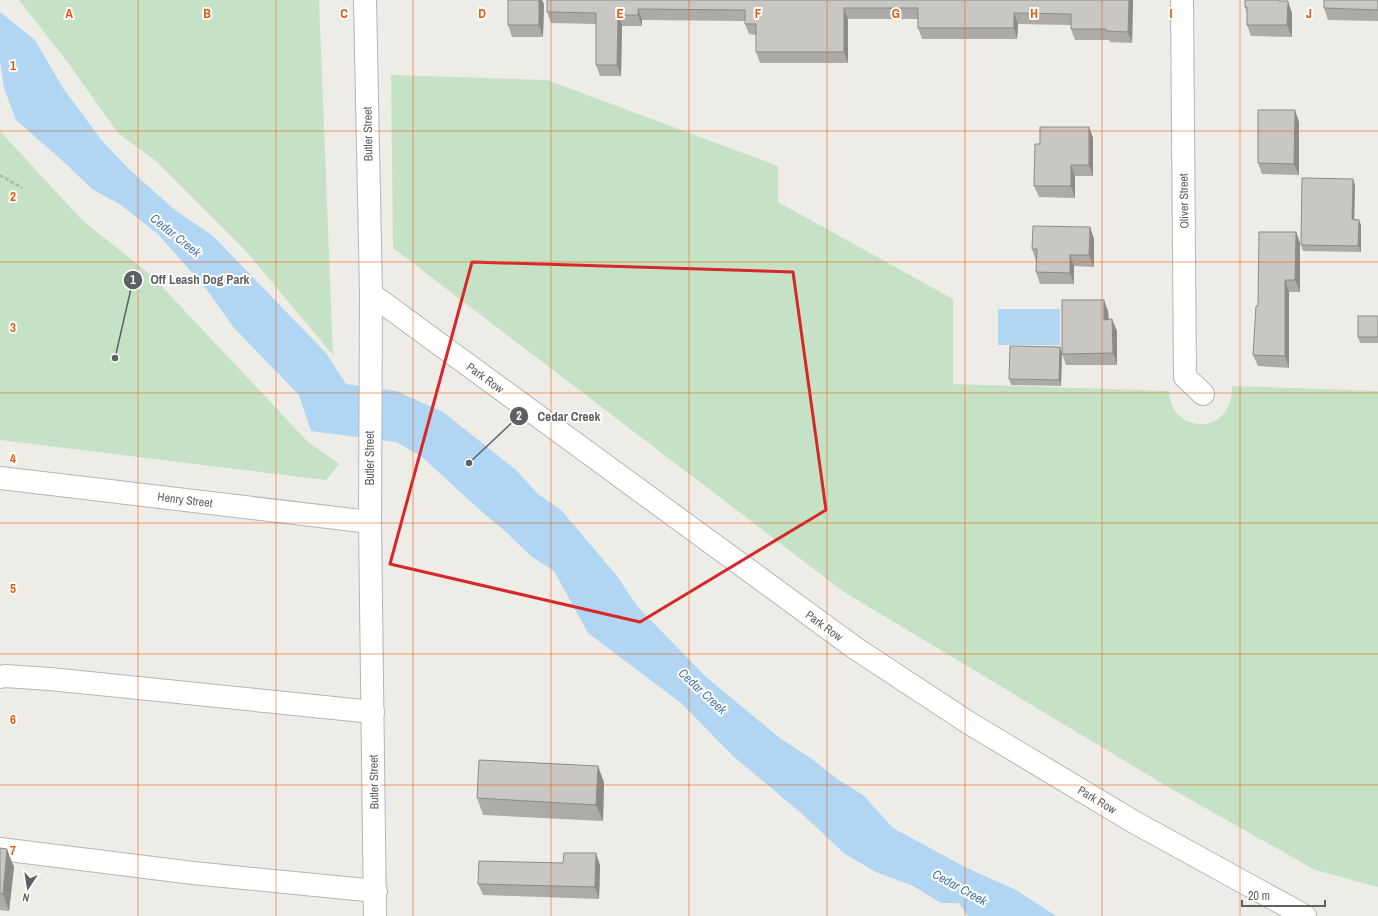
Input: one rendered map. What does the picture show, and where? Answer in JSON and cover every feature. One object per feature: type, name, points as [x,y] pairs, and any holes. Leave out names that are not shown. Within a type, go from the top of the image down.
[{"type":"street","name":"Butler Street","points":[[365,0],[371,294],[370,522],[376,891],[375,916]]},
{"type":"street","name":"Oliver Street","points":[[1182,0],[1185,377],[1203,394]]},
{"type":"street","name":"Park Row","points":[[371,294],[855,648],[969,723],[1127,818],[1305,916]]},
{"type":"street","name":"Henry Street","points":[[0,478],[370,522]]},
{"type":"street","points":[[0,677],[50,679],[373,712]]},
{"type":"street","points":[[0,849],[193,873],[376,891]]},
{"type":"path","points":[[0,176],[22,188]]},
{"type":"highlighted area","points":[[472,262],[793,272],[826,510],[640,622],[390,564]]},
{"type":"green space","points":[[19,0],[319,0],[333,355],[245,250],[156,161],[118,133],[69,64]]},
{"type":"green space","points":[[391,75],[547,80],[778,166],[778,202],[953,299],[953,384],[1169,391],[1172,405],[1179,416],[1190,422],[1201,424],[1213,422],[1223,415],[1230,403],[1232,386],[1378,391],[1378,887],[1315,870],[1170,788],[844,592],[393,248]]},
{"type":"green space","points":[[0,131],[82,220],[152,276],[307,441],[339,464],[326,480],[0,440]]},
{"type":"water","name":"Cedar Creek","points":[[0,12],[35,40],[63,88],[102,141],[130,170],[175,210],[212,235],[326,353],[346,384],[396,391],[443,412],[516,470],[538,494],[561,510],[617,576],[637,606],[705,676],[781,739],[812,759],[840,781],[863,795],[893,828],[965,867],[1016,890],[1056,916],[968,916],[959,903],[941,903],[913,886],[876,872],[845,854],[801,813],[733,756],[681,703],[588,633],[554,571],[532,557],[421,456],[396,442],[311,431],[299,395],[234,328],[207,290],[159,235],[121,205],[92,189],[16,120],[4,88],[0,60]]},
{"type":"water","points":[[998,309],[1060,309],[1060,345],[998,345]]},
{"type":"building","points":[[508,0],[539,0],[539,25],[508,25]]},
{"type":"building","points":[[547,0],[1129,0],[1128,32],[1106,31],[1106,29],[1071,29],[1071,14],[1014,13],[1014,28],[918,28],[918,8],[844,8],[844,52],[756,52],[756,24],[745,24],[745,10],[638,9],[638,15],[618,15],[617,65],[596,65],[596,13],[547,12]]},
{"type":"building","points":[[1245,0],[1288,1],[1287,25],[1247,25],[1247,7],[1245,7]]},
{"type":"building","points":[[1324,0],[1378,0],[1378,10],[1324,8]]},
{"type":"building","points":[[1258,110],[1295,110],[1294,164],[1258,163]]},
{"type":"building","points":[[1040,127],[1089,127],[1089,165],[1071,165],[1071,186],[1034,186],[1035,144],[1040,144]]},
{"type":"building","points":[[1302,178],[1353,179],[1352,219],[1359,220],[1358,246],[1301,245]]},
{"type":"building","points":[[1033,226],[1090,227],[1089,255],[1070,255],[1070,273],[1036,272],[1037,249],[1032,249]]},
{"type":"building","points":[[1259,232],[1296,232],[1295,280],[1285,280],[1285,356],[1253,355],[1256,306],[1258,306]]},
{"type":"building","points":[[1062,300],[1104,300],[1104,320],[1112,319],[1113,353],[1062,354]]},
{"type":"building","points":[[1358,316],[1378,316],[1378,337],[1358,337]]},
{"type":"building","points":[[1010,346],[1060,347],[1059,380],[1009,379]]},
{"type":"building","points":[[479,760],[598,766],[596,805],[477,798]]},
{"type":"building","points":[[0,848],[7,849],[3,894],[0,893]]},
{"type":"building","points":[[564,853],[596,853],[595,887],[478,884],[479,861],[563,863]]},
{"type":"place","name":"Off Leash Dog Park","points":[[115,358]]},
{"type":"place","name":"Cedar Creek","points":[[469,463]]}]
